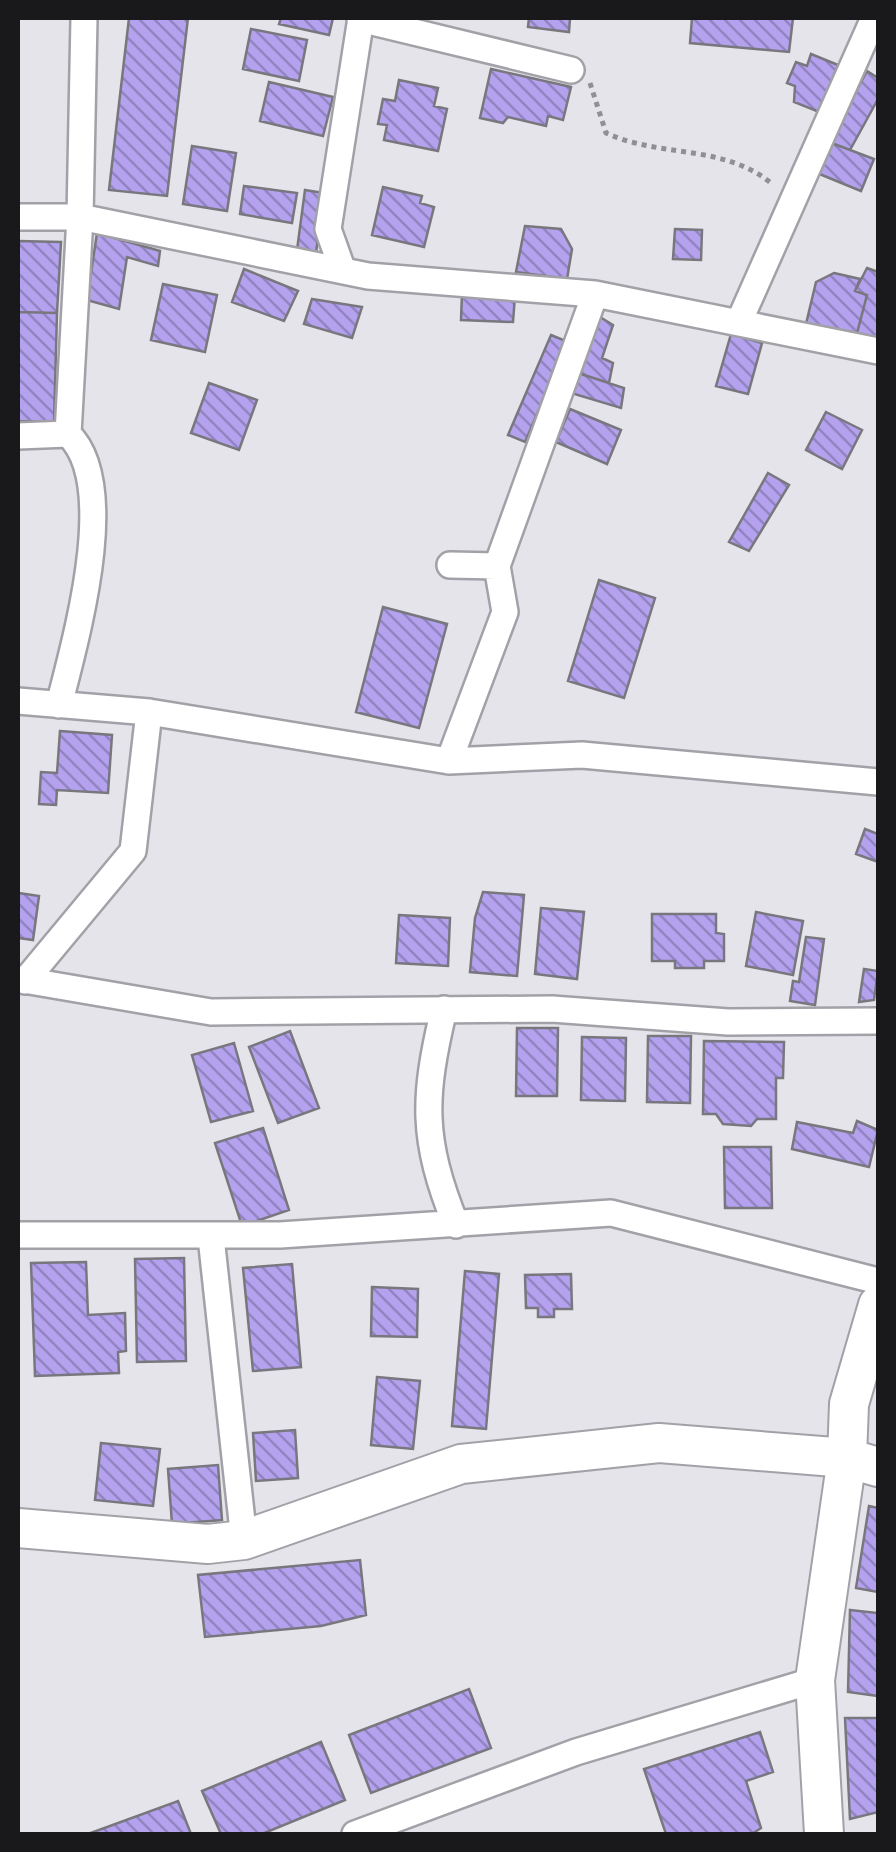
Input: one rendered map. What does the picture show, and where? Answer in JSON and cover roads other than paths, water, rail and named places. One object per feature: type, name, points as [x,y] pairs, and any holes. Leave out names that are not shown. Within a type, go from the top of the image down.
[{"type":"main road","points":[[824,1834],[815,1680],[863,1462],[850,1404],[878,1305]]},
{"type":"main road","points":[[18,1528],[208,1544],[244,1540],[461,1464],[659,1442],[863,1462]]},
{"type":"street","points":[[68,434],[80,218],[84,18]]},
{"type":"street","points":[[343,271],[328,229],[360,18],[571,70]]},
{"type":"street","points":[[739,322],[874,18]]},
{"type":"street","points":[[18,217],[80,218],[343,271],[595,294],[878,351]]},
{"type":"street","points":[[449,760],[505,612],[498,566],[595,294]]},
{"type":"street","points":[[18,436],[68,434],[82,447],[94,533],[80,624],[59,705]]},
{"type":"street","points":[[450,565],[498,566]]},
{"type":"street","points":[[18,701],[149,712],[449,760],[582,755],[878,782]]},
{"type":"street","points":[[21,980],[133,851],[149,712]]},
{"type":"street","points":[[21,980],[212,1012],[444,1008],[552,1010],[728,1022],[878,1021]]},
{"type":"street","points":[[444,1008],[427,1082],[432,1167],[456,1225]]},
{"type":"street","points":[[18,1235],[212,1238],[611,1213],[878,1281]]},
{"type":"street","points":[[212,1238],[244,1540]]},
{"type":"street","points":[[355,1834],[576,1752],[815,1680]]}]
